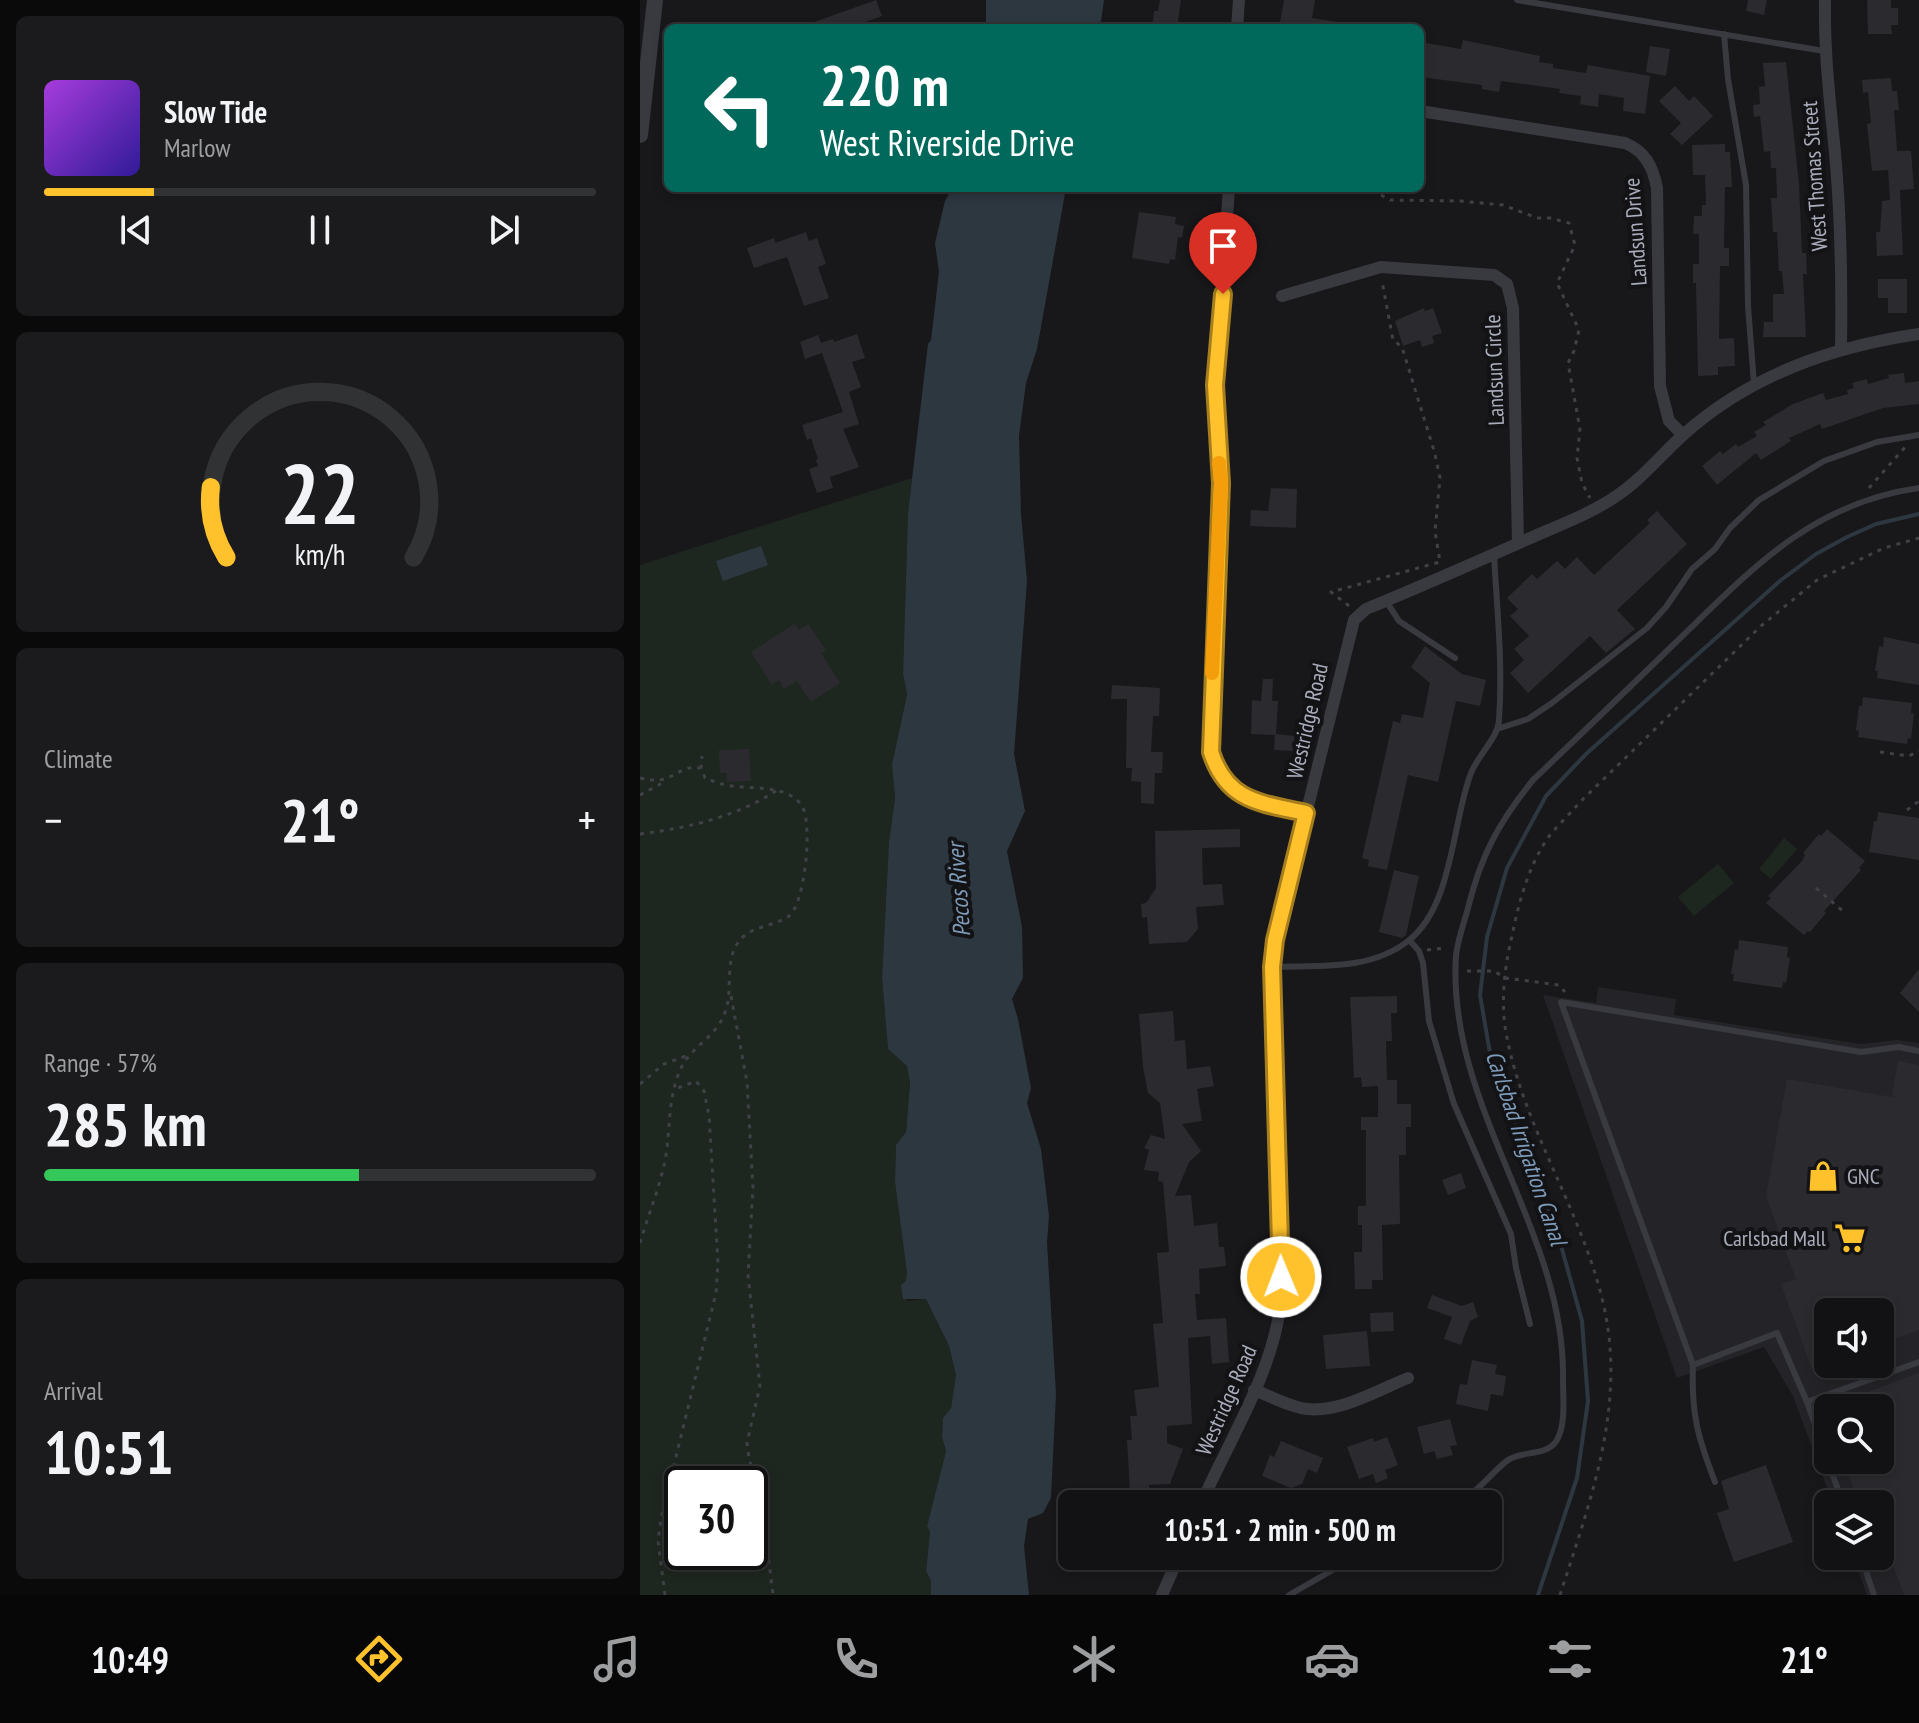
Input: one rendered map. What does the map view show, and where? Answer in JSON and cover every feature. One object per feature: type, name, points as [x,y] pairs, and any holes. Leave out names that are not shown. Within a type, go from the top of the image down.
[{"type":"street","points":[[640,135],[655,0]]},
{"type":"street","points":[[1237,24],[1239,0]]},
{"type":"street","name":"West Thomas Street","points":[[1825,0],[1824,51],[1840,235],[1841,349]]},
{"type":"street","name":"Landsun Drive","points":[[1424,112],[1625,143],[1642,153],[1651,166],[1657,188],[1660,386],[1669,421],[1683,435]]},
{"type":"street","points":[[1229,192],[1215,385],[1221,483],[1211,752],[1216,767],[1234,791],[1250,800],[1306,813]]},
{"type":"street","name":"Landsun Circle","points":[[1282,296],[1381,267],[1494,275],[1507,284],[1513,308],[1518,543]]},
{"type":"street","points":[[1358,614],[1494,555],[1617,496],[1717,407],[1754,384],[1807,360],[1841,349],[1919,334]]},
{"type":"street","name":"Westridge Road","points":[[1208,1490],[1269,1359],[1278,1330],[1281,1301],[1272,967],[1275,940],[1343,658],[1358,614]]},
{"type":"street","points":[[1254,1390],[1296,1407],[1320,1410],[1408,1378]]},
{"type":"street","points":[[1162,1595],[1173,1570]]},
{"type":"lane","points":[[1517,0],[1824,51]]},
{"type":"lane","points":[[1724,34],[1728,79],[1746,185],[1748,306],[1754,384]]},
{"type":"lane","points":[[1497,729],[1528,719],[1647,628],[1692,569],[1715,549],[1730,528],[1759,500],[1824,461],[1877,442],[1917,436]]},
{"type":"lane","points":[[1476,1490],[1514,1456],[1547,1449],[1557,1440],[1563,1417],[1564,1354],[1551,1285],[1519,1194],[1496,1145],[1465,1055],[1460,1022],[1458,947],[1477,874],[1492,837],[1533,780],[1734,586],[1777,549],[1831,513],[1855,503],[1919,488]]},
{"type":"lane","points":[[1272,967],[1360,963],[1385,954],[1410,941],[1440,894],[1470,775],[1497,729],[1499,681],[1494,555]]},
{"type":"lane","points":[[1386,601],[1399,621],[1455,658]]},
{"type":"lane","points":[[1410,941],[1419,951],[1429,1021],[1462,1128],[1511,1234],[1530,1324]]},
{"type":"lane","points":[[1715,1482],[1696,1432],[1691,1399],[1693,1365],[1561,1002],[1861,1052],[1899,1047],[1919,1051]]},
{"type":"lane","points":[[1693,1365],[1777,1333],[1807,1402],[1838,1490]]},
{"type":"lane","points":[[1807,1402],[1919,1362]]},
{"type":"lane","points":[[1289,1595],[1333,1570]]},
{"type":"lane","points":[[1866,1570],[1874,1595]]},
{"type":"path","points":[[1381,195],[1390,200],[1503,205],[1537,218],[1569,223],[1575,245],[1557,283],[1579,330],[1568,363],[1580,429],[1577,458],[1582,483],[1590,498]]},
{"type":"path","points":[[1358,614],[1331,592],[1440,562],[1435,531],[1440,478],[1402,347],[1393,340],[1381,267]]},
{"type":"path","points":[[1855,503],[1917,436]]},
{"type":"path","points":[[1880,752],[1909,756],[1919,751]]},
{"type":"path","points":[[702,756],[701,768],[705,778],[723,785],[777,791],[797,799],[804,809],[808,826],[802,886],[796,909],[787,917],[745,935],[735,946],[730,964],[730,992],[747,1082],[752,1176],[748,1275],[760,1386],[747,1443],[768,1528],[773,1595]]},
{"type":"path","points":[[640,795],[693,767],[701,768]]},
{"type":"path","points":[[640,778],[664,782]]},
{"type":"path","points":[[640,834],[720,818],[777,791]]},
{"type":"path","points":[[1907,810],[1919,801]]},
{"type":"path","points":[[1816,888],[1845,913]]},
{"type":"path","points":[[1419,951],[1458,947]]},
{"type":"path","points":[[1457,970],[1494,971],[1505,978],[1559,985],[1575,1005]]},
{"type":"path","points":[[640,1243],[665,1160],[675,1089],[683,1065],[716,1031],[725,1015],[730,992]]},
{"type":"path","points":[[640,1084],[664,1064],[692,1054]]},
{"type":"path","points":[[665,1595],[658,1541],[661,1518],[716,1293],[718,1263],[709,1115],[704,1091],[696,1081],[675,1089]]},
{"type":"shaded area","points":[[912,478],[903,674],[907,694],[892,765],[895,798],[889,842],[882,978],[888,1049],[907,1066],[910,1083],[906,1132],[896,1145],[895,1182],[907,1273],[907,1301],[926,1299],[949,1346],[956,1375],[951,1408],[943,1418],[942,1437],[946,1451],[927,1526],[930,1532],[926,1571],[931,1581],[931,1595],[640,1595],[640,565]]},
{"type":"shaded area","points":[[1784,838],[1797,849],[1771,879],[1759,869]]},
{"type":"shaded area","points":[[1718,864],[1734,883],[1694,916],[1678,897]]},
{"type":"shaded area","points":[[1598,987],[1676,999],[1674,1015],[1861,1044],[1897,1040],[1919,1043],[1919,1595],[1867,1595],[1858,1570],[1894,1570],[1894,1490],[1828,1490],[1822,1474],[1894,1474],[1894,1394],[1814,1394],[1814,1453],[1793,1396],[1764,1347],[1677,1378],[1543,995],[1596,1003]]},
{"type":"water","points":[[986,0],[1104,0],[1101,24],[986,24]]},
{"type":"water","name":"Pecos River","points":[[950,192],[1065,192],[1037,349],[1026,383],[1019,436],[1027,581],[1014,754],[1025,811],[1007,851],[1022,927],[1023,978],[1012,999],[1031,1088],[1027,1103],[1041,1149],[1049,1216],[1047,1242],[1056,1394],[1051,1498],[1043,1513],[1028,1519],[1024,1546],[1029,1595],[931,1595],[931,1581],[926,1571],[930,1532],[927,1526],[946,1451],[942,1437],[943,1418],[951,1408],[956,1375],[949,1346],[926,1299],[903,1299],[901,1285],[906,1281],[907,1273],[895,1182],[896,1145],[906,1132],[910,1083],[907,1066],[888,1049],[882,978],[889,842],[895,798],[892,765],[907,694],[903,674],[908,513],[939,272],[935,243]]},
{"type":"water","points":[[761,546],[768,565],[723,581],[716,561]]},
{"type":"building","points":[[876,0],[882,16],[859,24],[809,24]]},
{"type":"building","points":[[1160,0],[1181,0],[1178,24],[1152,24],[1154,11],[1158,11]]},
{"type":"building","points":[[1284,0],[1315,0],[1312,18],[1338,22],[1338,24],[1280,24]]},
{"type":"building","points":[[1748,0],[1767,0],[1764,15],[1746,11]]},
{"type":"building","points":[[1867,0],[1891,0],[1891,8],[1898,8],[1898,25],[1891,25],[1892,34],[1868,34]]},
{"type":"building","points":[[1463,40],[1540,56],[1539,62],[1553,64],[1553,68],[1586,73],[1588,65],[1650,76],[1645,114],[1623,111],[1624,98],[1599,94],[1598,107],[1580,104],[1581,96],[1559,93],[1560,89],[1501,81],[1499,92],[1482,89],[1482,85],[1424,78],[1425,43],[1461,49]]},
{"type":"building","points":[[1650,46],[1670,49],[1666,76],[1646,72]]},
{"type":"building","points":[[1786,62],[1799,184],[1802,253],[1806,253],[1807,274],[1803,274],[1806,337],[1763,337],[1764,322],[1773,322],[1773,294],[1784,294],[1777,232],[1773,232],[1771,198],[1777,198],[1776,168],[1771,168],[1770,151],[1764,152],[1760,116],[1754,117],[1753,105],[1760,104],[1759,87],[1765,86],[1763,63]]},
{"type":"building","points":[[1891,78],[1892,91],[1897,91],[1899,110],[1894,110],[1897,151],[1911,151],[1914,189],[1900,190],[1903,255],[1877,256],[1876,232],[1880,232],[1882,201],[1890,200],[1888,170],[1872,171],[1867,124],[1871,123],[1868,92],[1863,93],[1862,80]]},
{"type":"building","points":[[1675,86],[1689,101],[1694,96],[1713,116],[1682,145],[1670,134],[1681,123],[1659,101]]},
{"type":"building","points":[[1725,144],[1725,152],[1730,152],[1732,187],[1725,187],[1724,248],[1729,248],[1729,266],[1720,266],[1719,339],[1734,338],[1735,366],[1718,367],[1718,375],[1698,376],[1693,264],[1699,264],[1699,234],[1693,234],[1694,216],[1702,216],[1702,205],[1706,205],[1705,175],[1693,175],[1692,145]]},
{"type":"building","points":[[1139,212],[1176,217],[1175,224],[1184,226],[1182,238],[1178,237],[1175,260],[1170,259],[1169,264],[1132,258]]},
{"type":"building","points":[[806,232],[809,241],[817,238],[826,264],[818,267],[829,298],[804,306],[787,257],[754,268],[747,248],[774,238],[775,243]]},
{"type":"building","points":[[1878,279],[1907,279],[1907,313],[1888,313],[1888,298],[1878,298]]},
{"type":"building","points":[[1424,308],[1425,311],[1433,308],[1442,333],[1432,336],[1434,343],[1422,347],[1420,340],[1403,346],[1395,321]]},
{"type":"building","points":[[857,334],[865,358],[852,362],[861,387],[849,392],[859,424],[843,429],[859,467],[830,477],[833,488],[817,493],[809,469],[818,466],[818,459],[811,438],[807,440],[802,425],[843,412],[822,353],[805,359],[800,342],[818,335],[821,343],[833,339],[834,342]]},
{"type":"building","points":[[1904,373],[1905,383],[1919,381],[1919,404],[1883,408],[1822,429],[1820,424],[1789,438],[1791,441],[1761,460],[1756,453],[1717,485],[1702,466],[1720,451],[1723,454],[1736,444],[1738,447],[1757,436],[1754,432],[1766,425],[1763,422],[1793,404],[1823,393],[1826,400],[1848,394],[1847,390],[1854,388],[1852,383],[1867,379],[1868,384],[1889,378],[1888,375]]},
{"type":"building","points":[[1271,488],[1297,489],[1296,528],[1250,526],[1251,510],[1268,511]]},
{"type":"building","points":[[1657,511],[1687,544],[1617,610],[1635,629],[1606,653],[1590,636],[1528,693],[1510,673],[1524,660],[1514,649],[1529,636],[1510,616],[1518,609],[1507,598],[1532,574],[1537,579],[1557,561],[1565,569],[1577,557],[1594,575],[1650,523],[1647,520]]},
{"type":"building","points":[[794,624],[799,630],[808,624],[826,650],[821,653],[840,683],[811,702],[797,681],[784,689],[779,680],[772,685],[751,652]]},
{"type":"building","points":[[1884,637],[1919,644],[1919,685],[1877,678],[1878,671],[1875,671],[1879,646],[1883,647]]},
{"type":"building","points":[[1425,646],[1462,674],[1486,680],[1480,706],[1456,701],[1438,782],[1408,775],[1387,870],[1368,866],[1369,860],[1362,858],[1393,721],[1400,723],[1402,714],[1423,718],[1430,683],[1411,667]]},
{"type":"building","points":[[1263,679],[1273,679],[1272,701],[1278,701],[1276,734],[1294,736],[1294,751],[1274,750],[1275,735],[1251,734],[1252,700],[1261,701]]},
{"type":"building","points":[[1112,685],[1160,688],[1159,716],[1153,716],[1151,752],[1163,752],[1162,773],[1155,773],[1154,804],[1141,803],[1141,782],[1131,781],[1132,768],[1126,768],[1127,699],[1111,699]]},
{"type":"building","points":[[1863,697],[1912,703],[1911,739],[1908,738],[1907,744],[1858,737],[1859,706],[1862,706]]},
{"type":"building","points":[[749,749],[751,781],[727,782],[727,773],[720,773],[719,750]]},
{"type":"building","points":[[1878,812],[1919,818],[1919,860],[1869,852]]},
{"type":"building","points":[[1240,829],[1240,847],[1202,848],[1203,885],[1222,884],[1224,905],[1196,907],[1198,929],[1187,942],[1149,944],[1147,917],[1142,918],[1141,904],[1146,903],[1156,888],[1155,831]]},
{"type":"building","points":[[1827,829],[1865,861],[1859,868],[1861,870],[1824,911],[1826,913],[1804,935],[1766,903],[1771,898],[1768,896],[1802,861],[1803,853]]},
{"type":"building","points":[[1394,870],[1419,876],[1406,935],[1402,938],[1379,932]]},
{"type":"building","points":[[1739,940],[1788,947],[1787,957],[1790,958],[1786,983],[1783,982],[1782,988],[1733,981],[1734,974],[1731,974]]},
{"type":"building","points":[[1919,969],[1919,1012],[1900,993]]},
{"type":"building","points":[[1397,996],[1397,1013],[1391,1013],[1392,1041],[1386,1041],[1387,1080],[1397,1080],[1397,1104],[1411,1104],[1411,1127],[1406,1127],[1406,1155],[1399,1155],[1400,1224],[1382,1225],[1383,1280],[1372,1280],[1372,1289],[1355,1289],[1354,1252],[1362,1252],[1358,1206],[1366,1206],[1366,1130],[1361,1130],[1361,1117],[1378,1117],[1378,1086],[1362,1087],[1361,1077],[1354,1078],[1350,997]]},
{"type":"building","points":[[1173,1011],[1175,1041],[1185,1040],[1187,1069],[1210,1066],[1214,1086],[1197,1089],[1202,1121],[1182,1124],[1201,1151],[1189,1162],[1175,1196],[1191,1195],[1194,1226],[1217,1223],[1219,1247],[1224,1247],[1226,1266],[1199,1269],[1200,1294],[1195,1294],[1197,1320],[1226,1318],[1229,1362],[1212,1364],[1210,1336],[1188,1338],[1192,1424],[1167,1426],[1167,1443],[1183,1449],[1170,1484],[1149,1485],[1149,1490],[1130,1490],[1127,1440],[1132,1440],[1130,1416],[1137,1416],[1134,1390],[1159,1387],[1153,1324],[1163,1323],[1157,1253],[1169,1252],[1163,1182],[1158,1181],[1159,1172],[1144,1170],[1149,1150],[1144,1148],[1151,1135],[1165,1139],[1160,1103],[1148,1093],[1139,1014]]},
{"type":"building","name":"Carlsbad Mall","points":[[1898,1061],[1919,1065],[1919,1330],[1894,1339],[1894,1298],[1814,1298],[1812,1369],[1781,1284],[1796,1279],[1766,1196],[1787,1079],[1892,1097]]},
{"type":"building","points":[[1461,1173],[1466,1188],[1448,1195],[1442,1180]]},
{"type":"building","points":[[1432,1295],[1462,1306],[1473,1302],[1478,1317],[1470,1321],[1461,1345],[1444,1339],[1452,1317],[1427,1308]]},
{"type":"building","points":[[1393,1312],[1394,1331],[1371,1332],[1370,1313]]},
{"type":"building","points":[[1367,1331],[1370,1366],[1326,1369],[1323,1335]]},
{"type":"building","points":[[1472,1360],[1497,1365],[1495,1374],[1506,1376],[1503,1396],[1491,1394],[1488,1411],[1456,1404],[1460,1384],[1467,1385]]},
{"type":"building","points":[[1919,1373],[1919,1595],[1904,1595],[1894,1569],[1894,1490],[1854,1490],[1848,1474],[1894,1474],[1894,1394],[1862,1394]]},
{"type":"building","points":[[1450,1419],[1457,1445],[1450,1446],[1453,1455],[1437,1459],[1434,1451],[1424,1454],[1417,1427]]},
{"type":"building","points":[[1387,1437],[1398,1465],[1385,1470],[1388,1478],[1376,1483],[1373,1474],[1359,1479],[1347,1447],[1373,1438],[1374,1442]]},
{"type":"building","points":[[1281,1441],[1323,1458],[1317,1473],[1308,1469],[1302,1484],[1291,1488],[1262,1476],[1270,1455],[1274,1457]]},
{"type":"building","points":[[1766,1465],[1793,1542],[1734,1562],[1717,1513],[1729,1509],[1721,1481]]},
{"type":"waterway","name":"Carlsbad Irrigation Canal","points":[[1538,1595],[1577,1478],[1588,1401],[1582,1321],[1560,1242],[1491,1059],[1480,995],[1487,937],[1507,868],[1546,796],[1586,754],[1781,580],[1816,554],[1847,537],[1876,524],[1919,514]]},
{"type":"slow traffic","points":[[1212,673],[1221,483],[1219,463]]},
{"type":"place","name":"GNC","points":[[1823,1176]]},
{"type":"place","name":"Carlsbad Mall","points":[[1850,1238]]},
{"type":"route","points":[[1223,294],[1215,385],[1221,483],[1211,752],[1223,779],[1234,791],[1250,800],[1306,813],[1275,940],[1272,967],[1281,1277]]}]
